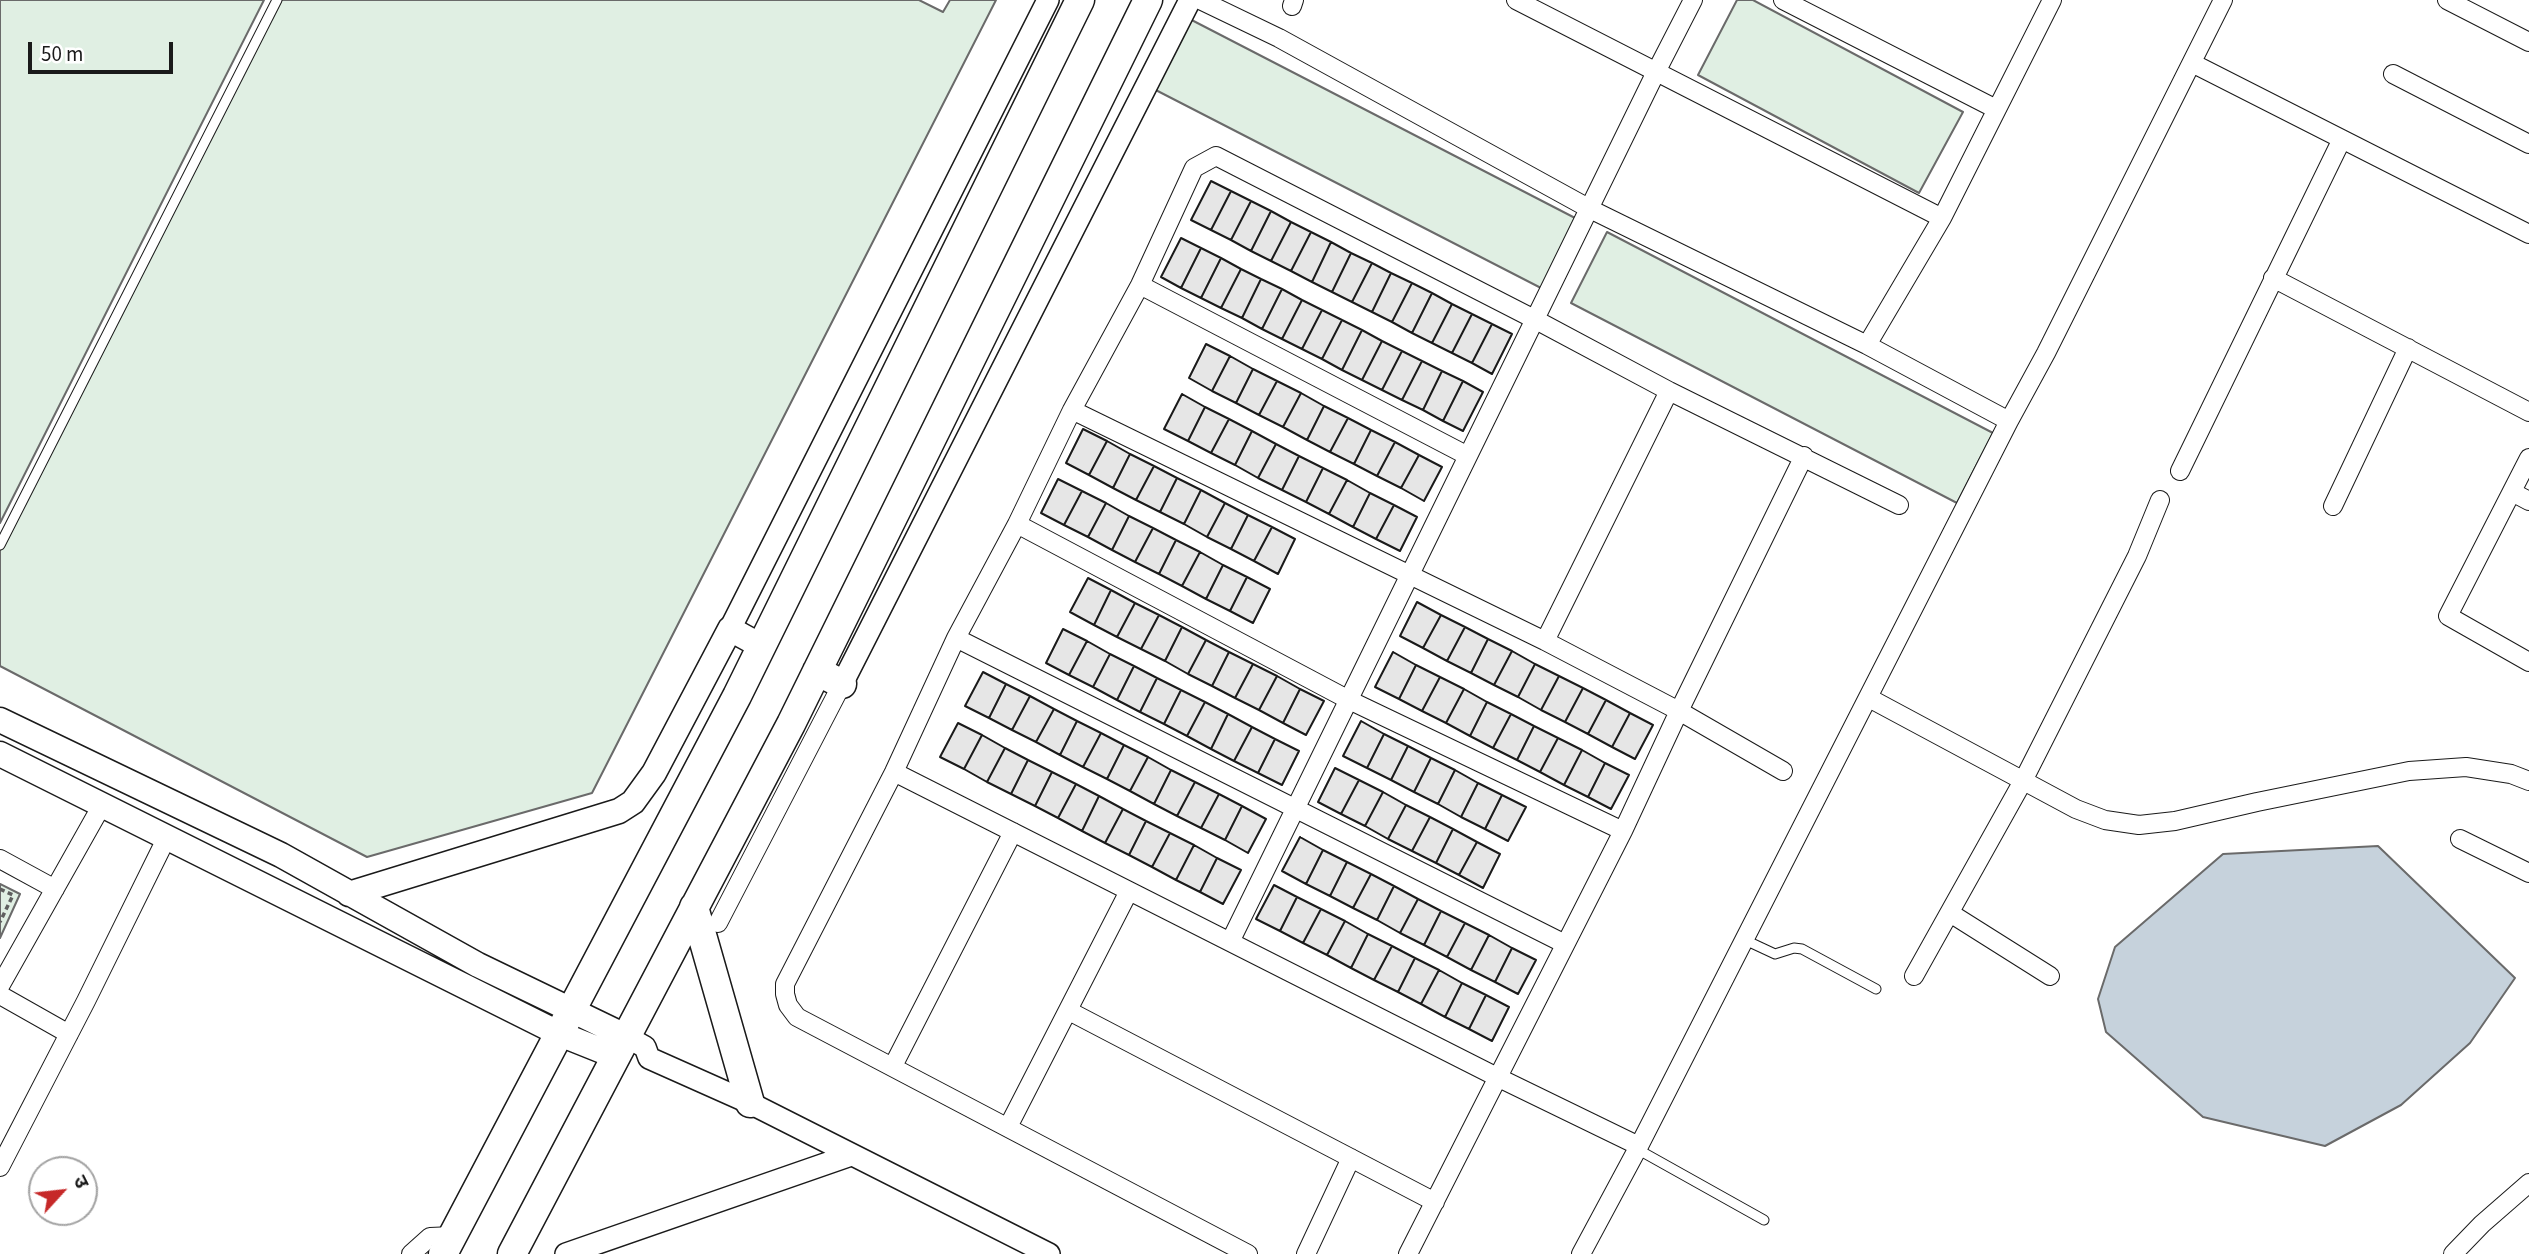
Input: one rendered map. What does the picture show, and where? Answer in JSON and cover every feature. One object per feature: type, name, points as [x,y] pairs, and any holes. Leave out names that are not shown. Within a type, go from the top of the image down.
[{"type":"main road","points":[[448,1245],[761,646],[1080,0]]},
{"type":"main road","points":[[512,1254],[817,671],[1149,0]]},
{"type":"main road","points":[[349,894],[619,811],[633,802],[654,773],[730,629],[761,646]]},
{"type":"main road","points":[[817,671],[842,684]]},
{"type":"main road","points":[[0,720],[281,855],[478,965],[566,1023]]},
{"type":"main road","points":[[0,754],[167,837],[620,1046]]},
{"type":"main road","points":[[694,907],[750,1103]]},
{"type":"street","points":[[730,629],[1048,0]]},
{"type":"street","points":[[718,923],[1191,0]]},
{"type":"street","points":[[1200,0],[1279,38],[1590,209],[1867,345],[2009,421]]},
{"type":"street","points":[[1517,0],[1942,218]]},
{"type":"street","points":[[1230,942],[1693,0]]},
{"type":"street","points":[[1783,0],[1996,109]]},
{"type":"street","points":[[1867,345],[1942,218],[2052,0]]},
{"type":"street","points":[[1581,1254],[2046,353],[2223,0]]},
{"type":"street","points":[[2447,0],[2529,43]]},
{"type":"street","points":[[2192,63],[2529,233]]},
{"type":"street","points":[[2393,74],[2529,144]]},
{"type":"street","points":[[2180,471],[2342,139]]},
{"type":"street","points":[[1248,1254],[797,1017],[788,1005],[785,984],[894,772],[956,638],[1017,524],[1072,410],[1140,285],[1194,168],[1216,156],[1669,391],[1899,505]]},
{"type":"street","points":[[2273,278],[2529,412]]},
{"type":"street","points":[[1140,285],[1468,456]]},
{"type":"street","points":[[2333,506],[2408,348]]},
{"type":"street","points":[[1545,641],[1669,391]]},
{"type":"street","points":[[1072,410],[1411,573],[1545,641],[1679,711],[1783,771]]},
{"type":"street","points":[[1408,1254],[1623,831],[1804,456]]},
{"type":"street","points":[[2529,458],[2448,616],[2529,662]]},
{"type":"street","points":[[2512,492],[2529,501]]},
{"type":"street","points":[[1914,976],[2023,781],[2137,556],[2160,500]]},
{"type":"street","points":[[1017,524],[1349,700],[1623,831]]},
{"type":"street","points":[[956,638],[1565,944]]},
{"type":"street","points":[[1869,698],[2076,809],[2105,820],[2139,825],[2175,821],[2409,771],[2466,767],[2511,774],[2529,782]]},
{"type":"street","points":[[894,772],[1638,1147]]},
{"type":"street","points":[[0,986],[102,805]]},
{"type":"street","points":[[893,1066],[1013,832]]},
{"type":"street","points":[[0,1167],[7,1136],[69,1034],[167,837]]},
{"type":"street","points":[[2460,839],[2529,873]]},
{"type":"street","points":[[0,859],[55,889]]},
{"type":"street","points":[[1008,1126],[1129,891]]},
{"type":"street","points":[[1950,913],[2050,976]]},
{"type":"street","points":[[0,995],[69,1034]]},
{"type":"street","points":[[1069,1011],[1435,1202]]},
{"type":"street","points":[[620,1046],[645,1047],[649,1058],[750,1103],[1049,1254]]},
{"type":"street","points":[[570,1254],[851,1155]]},
{"type":"street","points":[[1306,1254],[1351,1158]]},
{"type":"street","points":[[2453,1254],[2482,1224],[2529,1183]]},
{"type":"street","points":[[411,1254],[430,1237],[448,1245]]},
{"type":"lane","points":[[0,545],[277,0]]},
{"type":"lane","points":[[1745,940],[1775,954],[1794,948],[1802,949],[1876,989]]},
{"type":"lane","points":[[1638,1147],[1764,1220]]},
{"type":"path","points":[[0,889],[13,895],[0,922]]},
{"type":"green space","points":[[0,0],[264,0],[0,523]]},
{"type":"green space","points":[[275,0],[919,0],[943,12],[950,0],[996,0],[592,793],[367,857],[0,666],[0,537]]},
{"type":"green space","points":[[1737,0],[1753,0],[1963,112],[1919,193],[1698,75]]},
{"type":"green space","points":[[1180,14],[1577,219],[1541,288],[1144,84]]},
{"type":"green space","points":[[1607,232],[1993,433],[1957,503],[1571,303]]},
{"type":"green space","points":[[0,884],[20,894],[0,938]]},
{"type":"shaded area","points":[[2378,846],[2515,978],[2470,1043],[2401,1105],[2325,1146],[2203,1117],[2106,1032],[2098,999],[2115,947],[2223,854]]},
{"type":"building","points":[[1211,181],[1231,191],[1211,230],[1191,220]]},
{"type":"building","points":[[1231,191],[1251,201],[1231,240],[1211,230]]},
{"type":"building","points":[[1251,201],[1271,211],[1251,251],[1231,240]]},
{"type":"building","points":[[1271,211],[1291,222],[1271,261],[1251,251]]},
{"type":"building","points":[[1291,222],[1311,232],[1291,271],[1271,261]]},
{"type":"building","points":[[1311,232],[1331,242],[1312,282],[1291,271]]},
{"type":"building","points":[[1181,238],[1201,248],[1181,288],[1161,277]]},
{"type":"building","points":[[1331,242],[1351,253],[1332,292],[1312,282]]},
{"type":"building","points":[[1201,248],[1221,258],[1201,298],[1181,288]]},
{"type":"building","points":[[1351,253],[1372,263],[1352,302],[1332,292]]},
{"type":"building","points":[[1221,258],[1241,269],[1221,308],[1201,298]]},
{"type":"building","points":[[1372,263],[1391,273],[1372,312],[1352,302]]},
{"type":"building","points":[[1241,269],[1261,279],[1242,318],[1221,308]]},
{"type":"building","points":[[1391,273],[1412,283],[1392,322],[1372,312]]},
{"type":"building","points":[[1261,279],[1282,289],[1262,329],[1242,318]]},
{"type":"building","points":[[1412,283],[1432,293],[1412,333],[1392,322]]},
{"type":"building","points":[[1282,289],[1302,300],[1282,339],[1262,329]]},
{"type":"building","points":[[1432,293],[1452,304],[1432,343],[1412,333]]},
{"type":"building","points":[[1302,300],[1322,310],[1302,349],[1282,339]]},
{"type":"building","points":[[1452,304],[1472,314],[1452,353],[1432,343]]},
{"type":"building","points":[[1322,310],[1342,320],[1322,359],[1302,349]]},
{"type":"building","points":[[1472,314],[1492,324],[1472,363],[1452,353]]},
{"type":"building","points":[[1342,320],[1362,330],[1342,370],[1322,359]]},
{"type":"building","points":[[1492,324],[1512,334],[1492,374],[1472,363]]},
{"type":"building","points":[[1362,330],[1382,341],[1362,380],[1342,370]]},
{"type":"building","points":[[1382,341],[1402,351],[1382,390],[1362,380]]},
{"type":"building","points":[[1206,344],[1230,356],[1212,391],[1189,378]]},
{"type":"building","points":[[1402,351],[1422,361],[1402,400],[1382,390]]},
{"type":"building","points":[[1230,356],[1253,369],[1236,403],[1212,391]]},
{"type":"building","points":[[1422,361],[1442,371],[1423,410],[1402,400]]},
{"type":"building","points":[[1253,369],[1277,381],[1259,415],[1236,403]]},
{"type":"building","points":[[1442,371],[1463,381],[1443,421],[1423,410]]},
{"type":"building","points":[[1277,381],[1301,393],[1283,427],[1259,415]]},
{"type":"building","points":[[1463,381],[1483,392],[1463,431],[1443,421]]},
{"type":"building","points":[[1301,393],[1324,406],[1307,440],[1283,427]]},
{"type":"building","points":[[1182,394],[1205,407],[1188,441],[1164,429]]},
{"type":"building","points":[[1324,406],[1348,418],[1330,452],[1307,440]]},
{"type":"building","points":[[1205,407],[1229,419],[1211,453],[1188,441]]},
{"type":"building","points":[[1348,418],[1371,430],[1354,464],[1330,452]]},
{"type":"building","points":[[1229,419],[1252,431],[1235,465],[1211,453]]},
{"type":"building","points":[[1083,429],[1107,441],[1089,475],[1066,463]]},
{"type":"building","points":[[1371,430],[1395,442],[1377,476],[1354,464]]},
{"type":"building","points":[[1252,431],[1276,444],[1258,478],[1235,465]]},
{"type":"building","points":[[1107,441],[1130,454],[1113,488],[1089,475]]},
{"type":"building","points":[[1395,442],[1419,455],[1401,488],[1377,476]]},
{"type":"building","points":[[1276,444],[1299,456],[1282,490],[1258,478]]},
{"type":"building","points":[[1130,454],[1154,466],[1136,500],[1113,488]]},
{"type":"building","points":[[1419,455],[1442,467],[1424,501],[1401,488]]},
{"type":"building","points":[[1299,456],[1323,468],[1306,502],[1282,490]]},
{"type":"building","points":[[1154,466],[1177,478],[1160,512],[1136,500]]},
{"type":"building","points":[[1323,468],[1347,480],[1329,514],[1306,502]]},
{"type":"building","points":[[1177,478],[1201,490],[1184,524],[1160,512]]},
{"type":"building","points":[[1058,479],[1082,491],[1064,525],[1041,513]]},
{"type":"building","points":[[1347,480],[1370,493],[1353,527],[1329,514]]},
{"type":"building","points":[[1201,490],[1225,503],[1207,537],[1184,524]]},
{"type":"building","points":[[1082,491],[1106,503],[1088,537],[1064,525]]},
{"type":"building","points":[[1370,493],[1394,505],[1376,539],[1353,527]]},
{"type":"building","points":[[1106,503],[1129,516],[1112,550],[1088,537]]},
{"type":"building","points":[[1225,503],[1248,515],[1231,549],[1207,537]]},
{"type":"building","points":[[1394,505],[1417,517],[1400,551],[1376,539]]},
{"type":"building","points":[[1248,515],[1272,527],[1254,561],[1231,549]]},
{"type":"building","points":[[1129,516],[1153,528],[1135,562],[1112,550]]},
{"type":"building","points":[[1272,527],[1295,539],[1278,574],[1254,561]]},
{"type":"building","points":[[1153,528],[1176,540],[1159,574],[1135,562]]},
{"type":"building","points":[[1176,540],[1200,552],[1182,586],[1159,574]]},
{"type":"building","points":[[1200,552],[1223,565],[1206,599],[1182,586]]},
{"type":"building","points":[[1223,565],[1247,577],[1230,611],[1206,599]]},
{"type":"building","points":[[1247,577],[1270,589],[1253,623],[1230,611]]},
{"type":"building","points":[[1088,578],[1111,590],[1094,625],[1070,612]]},
{"type":"building","points":[[1111,590],[1135,603],[1117,637],[1094,625]]},
{"type":"building","points":[[1417,602],[1441,615],[1423,648],[1400,636]]},
{"type":"building","points":[[1135,603],[1159,615],[1141,649],[1117,637]]},
{"type":"building","points":[[1159,615],[1182,627],[1165,661],[1141,649]]},
{"type":"building","points":[[1441,615],[1465,627],[1447,661],[1423,648]]},
{"type":"building","points":[[1182,627],[1206,640],[1188,674],[1165,661]]},
{"type":"building","points":[[1465,627],[1488,639],[1471,673],[1447,661]]},
{"type":"building","points":[[1063,629],[1087,641],[1069,675],[1046,663]]},
{"type":"building","points":[[1488,639],[1512,651],[1494,685],[1471,673]]},
{"type":"building","points":[[1206,640],[1229,652],[1212,686],[1188,674]]},
{"type":"building","points":[[1087,641],[1110,654],[1093,687],[1069,675]]},
{"type":"building","points":[[1512,651],[1535,664],[1518,697],[1494,685]]},
{"type":"building","points":[[1229,652],[1253,664],[1235,698],[1212,686]]},
{"type":"building","points":[[1393,652],[1416,665],[1399,699],[1375,687]]},
{"type":"building","points":[[1110,654],[1134,666],[1117,700],[1093,687]]},
{"type":"building","points":[[1253,664],[1277,676],[1259,710],[1235,698]]},
{"type":"building","points":[[1535,664],[1559,676],[1541,710],[1518,697]]},
{"type":"building","points":[[1416,665],[1440,677],[1422,711],[1399,699]]},
{"type":"building","points":[[1134,666],[1157,678],[1140,712],[1117,700]]},
{"type":"building","points":[[983,672],[1006,684],[989,718],[965,706]]},
{"type":"building","points":[[1277,676],[1300,689],[1283,723],[1259,710]]},
{"type":"building","points":[[1559,676],[1583,688],[1565,722],[1541,710]]},
{"type":"building","points":[[1440,677],[1464,689],[1446,723],[1422,711]]},
{"type":"building","points":[[1157,678],[1181,690],[1164,724],[1140,712]]},
{"type":"building","points":[[1006,684],[1030,696],[1012,730],[989,718]]},
{"type":"building","points":[[1583,688],[1606,700],[1588,734],[1565,722]]},
{"type":"building","points":[[1300,689],[1324,701],[1306,735],[1283,723]]},
{"type":"building","points":[[1464,689],[1487,702],[1470,736],[1446,723]]},
{"type":"building","points":[[1181,690],[1205,702],[1187,736],[1164,724]]},
{"type":"building","points":[[1030,696],[1054,709],[1036,742],[1012,730]]},
{"type":"building","points":[[1606,700],[1630,713],[1612,747],[1588,734]]},
{"type":"building","points":[[1205,702],[1228,714],[1211,749],[1187,736]]},
{"type":"building","points":[[1487,702],[1511,714],[1493,748],[1470,736]]},
{"type":"building","points":[[1054,709],[1077,721],[1060,755],[1036,742]]},
{"type":"building","points":[[1630,713],[1653,725],[1635,759],[1612,747]]},
{"type":"building","points":[[1228,714],[1252,727],[1234,761],[1211,749]]},
{"type":"building","points":[[1511,714],[1534,726],[1517,760],[1493,748]]},
{"type":"building","points":[[1077,721],[1101,733],[1083,767],[1060,755]]},
{"type":"building","points":[[1361,721],[1384,734],[1367,768],[1343,756]]},
{"type":"building","points":[[958,723],[982,735],[964,769],[940,757]]},
{"type":"building","points":[[1534,726],[1558,738],[1540,772],[1517,760]]},
{"type":"building","points":[[1252,727],[1275,739],[1258,773],[1234,761]]},
{"type":"building","points":[[1101,733],[1124,745],[1107,779],[1083,767]]},
{"type":"building","points":[[1384,734],[1408,746],[1391,780],[1367,768]]},
{"type":"building","points":[[982,735],[1005,748],[987,782],[964,769]]},
{"type":"building","points":[[1558,738],[1582,750],[1564,785],[1540,772]]},
{"type":"building","points":[[1275,739],[1299,751],[1282,785],[1258,773]]},
{"type":"building","points":[[1124,745],[1148,757],[1130,791],[1107,779]]},
{"type":"building","points":[[1408,746],[1431,758],[1414,792],[1391,780]]},
{"type":"building","points":[[1005,748],[1028,760],[1011,794],[987,782]]},
{"type":"building","points":[[1582,750],[1605,763],[1588,797],[1564,785]]},
{"type":"building","points":[[1148,757],[1171,770],[1154,804],[1130,791]]},
{"type":"building","points":[[1431,758],[1455,770],[1438,804],[1414,792]]},
{"type":"building","points":[[1028,760],[1052,772],[1035,806],[1011,794]]},
{"type":"building","points":[[1605,763],[1629,775],[1611,809],[1588,797]]},
{"type":"building","points":[[1335,768],[1359,780],[1341,814],[1318,802]]},
{"type":"building","points":[[1171,770],[1195,782],[1177,816],[1154,804]]},
{"type":"building","points":[[1455,770],[1478,783],[1461,817],[1438,804]]},
{"type":"building","points":[[1052,772],[1076,784],[1058,818],[1035,806]]},
{"type":"building","points":[[1359,780],[1383,792],[1365,826],[1341,814]]},
{"type":"building","points":[[1195,782],[1219,794],[1201,828],[1177,816]]},
{"type":"building","points":[[1478,783],[1502,795],[1485,829],[1461,817]]},
{"type":"building","points":[[1076,784],[1099,796],[1082,831],[1058,818]]},
{"type":"building","points":[[1383,792],[1406,805],[1388,839],[1365,826]]},
{"type":"building","points":[[1219,794],[1242,806],[1225,840],[1201,828]]},
{"type":"building","points":[[1502,795],[1526,807],[1508,841],[1485,829]]},
{"type":"building","points":[[1099,796],[1123,809],[1105,843],[1082,831]]},
{"type":"building","points":[[1406,805],[1430,817],[1412,851],[1388,839]]},
{"type":"building","points":[[1242,806],[1266,819],[1248,853],[1225,840]]},
{"type":"building","points":[[1123,809],[1146,821],[1129,855],[1105,843]]},
{"type":"building","points":[[1430,817],[1453,829],[1436,863],[1412,851]]},
{"type":"building","points":[[1146,821],[1170,833],[1152,867],[1129,855]]},
{"type":"building","points":[[1453,829],[1477,842],[1459,875],[1436,863]]},
{"type":"building","points":[[1170,833],[1194,845],[1176,880],[1152,867]]},
{"type":"building","points":[[1300,837],[1323,850],[1306,884],[1282,871]]},
{"type":"building","points":[[1477,842],[1500,854],[1483,888],[1459,875]]},
{"type":"building","points":[[1194,845],[1217,858],[1200,892],[1176,880]]},
{"type":"building","points":[[1323,850],[1347,862],[1330,896],[1306,884]]},
{"type":"building","points":[[1217,858],[1241,870],[1223,904],[1200,892]]},
{"type":"building","points":[[1347,862],[1371,874],[1353,908],[1330,896]]},
{"type":"building","points":[[1371,874],[1394,886],[1377,920],[1353,908]]},
{"type":"building","points":[[1274,885],[1297,897],[1280,931],[1256,919]]},
{"type":"building","points":[[1394,886],[1418,899],[1400,933],[1377,920]]},
{"type":"building","points":[[1297,897],[1321,909],[1303,943],[1280,931]]},
{"type":"building","points":[[1418,899],[1441,911],[1424,945],[1400,933]]},
{"type":"building","points":[[1321,909],[1345,921],[1327,955],[1303,943]]},
{"type":"building","points":[[1441,911],[1465,923],[1447,957],[1424,945]]},
{"type":"building","points":[[1345,921],[1368,934],[1351,968],[1327,955]]},
{"type":"building","points":[[1465,923],[1489,935],[1471,970],[1447,957]]},
{"type":"building","points":[[1368,934],[1392,946],[1374,980],[1351,968]]},
{"type":"building","points":[[1489,935],[1512,948],[1495,982],[1471,970]]},
{"type":"building","points":[[1392,946],[1415,958],[1398,992],[1374,980]]},
{"type":"building","points":[[1512,948],[1536,960],[1518,994],[1495,982]]},
{"type":"building","points":[[1415,958],[1439,970],[1421,1004],[1398,992]]},
{"type":"building","points":[[1439,970],[1462,983],[1445,1017],[1421,1004]]},
{"type":"building","points":[[1462,983],[1486,995],[1469,1029],[1445,1017]]},
{"type":"building","points":[[1486,995],[1509,1007],[1492,1041],[1469,1029]]}]
